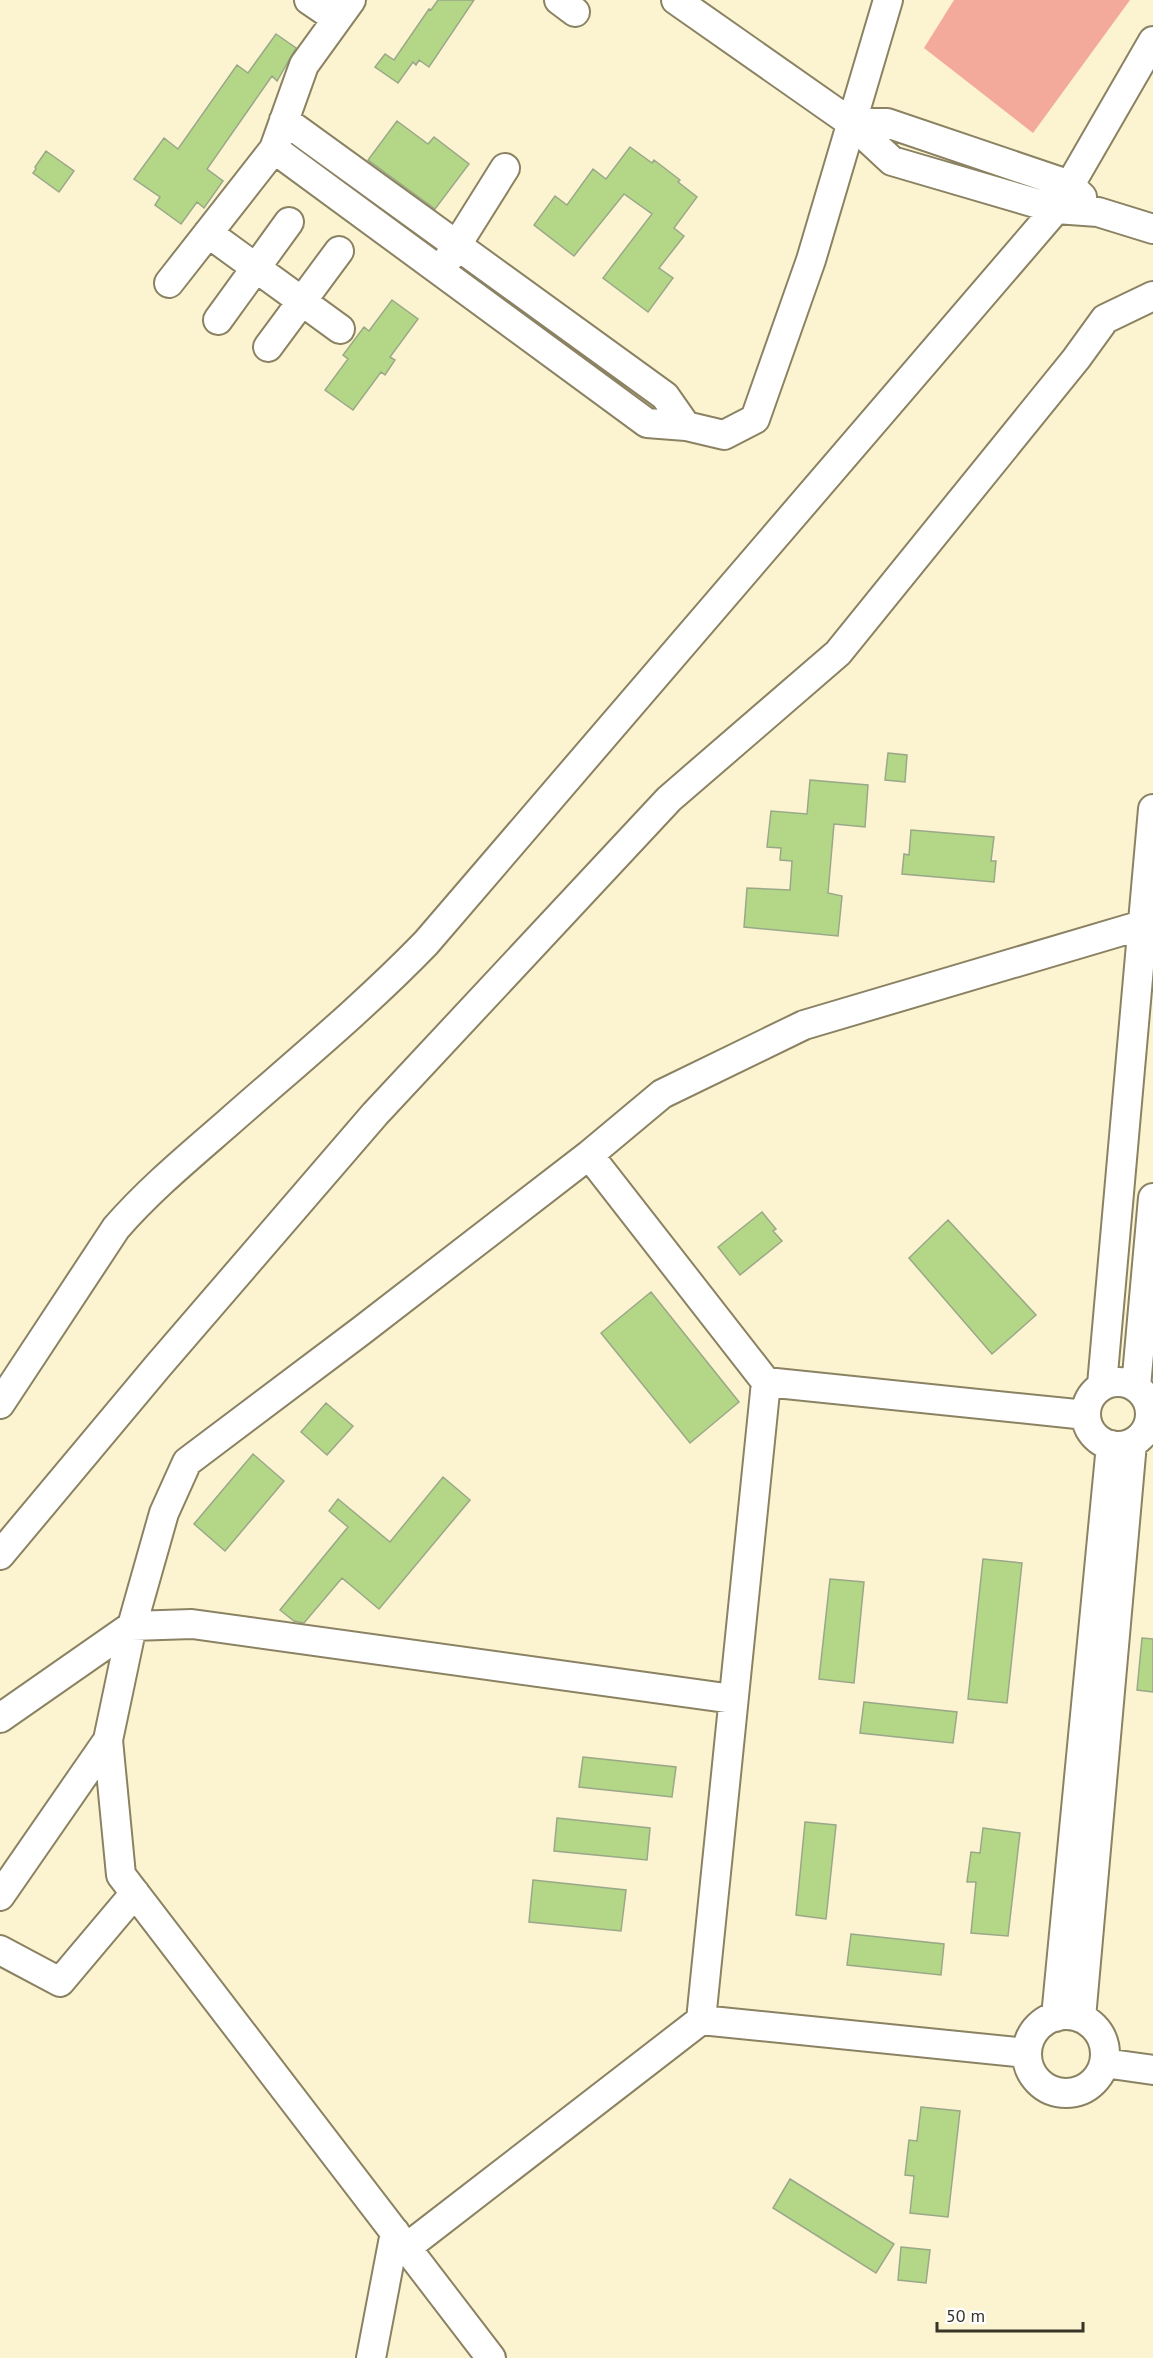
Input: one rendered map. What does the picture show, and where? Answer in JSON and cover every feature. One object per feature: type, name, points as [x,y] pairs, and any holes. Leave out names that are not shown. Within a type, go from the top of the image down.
[{"type":"lane","points":[[169,283],[274,149],[303,65],[344,10],[309,0]]},
{"type":"lane","points":[[676,0],[850,122],[886,123],[1098,212],[1153,229]]},
{"type":"lane","points":[[274,149],[647,423],[686,426],[724,435],[755,419],[811,260],[888,0]]},
{"type":"lane","points":[[0,1404],[116,1228],[139,1202],[381,989],[426,943],[1063,197],[1153,41]]},
{"type":"lane","points":[[284,120],[665,396],[686,426]]},
{"type":"lane","points":[[440,271],[505,168]]},
{"type":"lane","points":[[218,320],[289,222]]},
{"type":"lane","points":[[208,233],[340,328]]},
{"type":"lane","points":[[268,347],[339,251]]},
{"type":"lane","points":[[0,1555],[158,1366],[375,1114],[669,799],[838,653],[1076,359],[1105,319],[1153,296]]},
{"type":"lane","points":[[1102,1385],[1148,925],[1153,809]]},
{"type":"lane","points":[[491,2358],[121,1875],[108,1740],[132,1626],[164,1513],[187,1462],[589,1155],[662,1094],[804,1025],[1148,925]]},
{"type":"lane","points":[[589,1155],[766,1382],[701,2020]]},
{"type":"lane","points":[[1147,1402],[1119,1381],[1102,1385],[1090,1398],[1086,1415],[1088,1425],[1101,1441],[1122,1444],[1146,1430],[1147,1402],[1150,1275],[1153,1198]]},
{"type":"lane","points":[[766,1382],[1086,1415]]},
{"type":"lane","points":[[1069,2017],[1122,1444]]},
{"type":"lane","points":[[0,1718],[132,1626],[192,1624],[734,1699]]},
{"type":"lane","points":[[0,1896],[108,1740]]},
{"type":"lane","points":[[0,1950],[60,1982],[135,1893]]},
{"type":"lane","points":[[1069,2017],[1093,2025],[1101,2036],[1105,2049],[1104,2063],[1099,2075],[1091,2084],[1080,2091],[1061,2093],[1044,2086],[1035,2078],[1029,2066],[1027,2054],[1029,2041],[1035,2030],[1044,2022],[1069,2017]]},
{"type":"lane","points":[[371,2358],[400,2240],[701,2020],[1027,2054]]},
{"type":"lane","points":[[1104,2063],[1153,2070]]},
{"type":"shaded area","points":[[954,0],[1130,0],[1033,133],[924,48]]},
{"type":"building","points":[[438,0],[474,0],[429,67],[419,60],[416,65],[413,62],[398,83],[375,67],[385,54],[394,60],[429,9],[431,10]]},
{"type":"building","points":[[276,34],[296,48],[277,81],[272,76],[207,169],[223,181],[204,208],[197,202],[181,224],[155,205],[160,197],[134,179],[164,138],[178,149],[237,65],[248,73]]},
{"type":"building","points":[[397,121],[428,144],[434,137],[469,164],[435,209],[368,160]]},
{"type":"building","points":[[630,147],[652,163],[654,160],[697,197],[674,228],[684,236],[659,268],[673,278],[648,312],[603,278],[652,214],[624,194],[574,256],[534,225],[555,196],[567,205],[593,169],[606,179]]},
{"type":"building","points":[[46,151],[74,171],[59,192],[33,173]]},
{"type":"building","points":[[392,300],[418,319],[390,357],[395,360],[385,375],[381,372],[353,410],[325,390],[348,359],[343,355],[364,327],[369,331]]},
{"type":"building","points":[[888,753],[907,755],[905,782],[885,780]]},
{"type":"building","points":[[810,780],[868,785],[865,827],[834,824],[828,893],[842,896],[838,936],[744,927],[747,888],[790,890],[792,861],[780,860],[781,848],[767,847],[771,811],[807,814]]},
{"type":"building","points":[[911,830],[994,837],[991,861],[996,861],[994,882],[902,874],[904,854],[909,855]]},
{"type":"building","points":[[762,1212],[776,1229],[773,1231],[782,1241],[740,1275],[718,1247]]},
{"type":"building","points":[[948,1220],[1036,1315],[992,1354],[909,1258]]},
{"type":"building","points":[[651,1292],[739,1402],[690,1443],[601,1333]]},
{"type":"building","points":[[326,1403],[353,1426],[327,1455],[301,1432]]},
{"type":"building","points":[[253,1454],[284,1481],[225,1551],[194,1524]]},
{"type":"building","points":[[443,1477],[470,1500],[379,1609],[342,1578],[304,1623],[294,1621],[280,1610],[348,1527],[329,1511],[338,1499],[390,1542]]},
{"type":"building","points":[[983,1559],[1022,1563],[1007,1703],[968,1699]]},
{"type":"building","points":[[830,1579],[864,1582],[854,1683],[819,1679]]},
{"type":"building","points":[[1142,1638],[1153,1639],[1153,1692],[1137,1690]]},
{"type":"building","points":[[864,1702],[957,1712],[953,1743],[860,1733]]},
{"type":"building","points":[[583,1757],[676,1767],[672,1797],[579,1787]]},
{"type":"building","points":[[557,1818],[650,1828],[647,1860],[554,1851]]},
{"type":"building","points":[[805,1822],[836,1825],[826,1919],[796,1915]]},
{"type":"building","points":[[983,1828],[1020,1833],[1008,1936],[971,1933],[976,1882],[967,1882],[971,1852],[980,1853]]},
{"type":"building","points":[[533,1880],[626,1890],[621,1931],[529,1922]]},
{"type":"building","points":[[851,1934],[944,1944],[941,1975],[847,1965]]},
{"type":"building","points":[[921,2107],[960,2111],[948,2217],[910,2213],[914,2176],[905,2175],[909,2140],[917,2141]]},
{"type":"building","points":[[790,2179],[894,2244],[876,2273],[773,2208]]},
{"type":"building","points":[[901,2247],[930,2250],[926,2283],[898,2280]]}]
